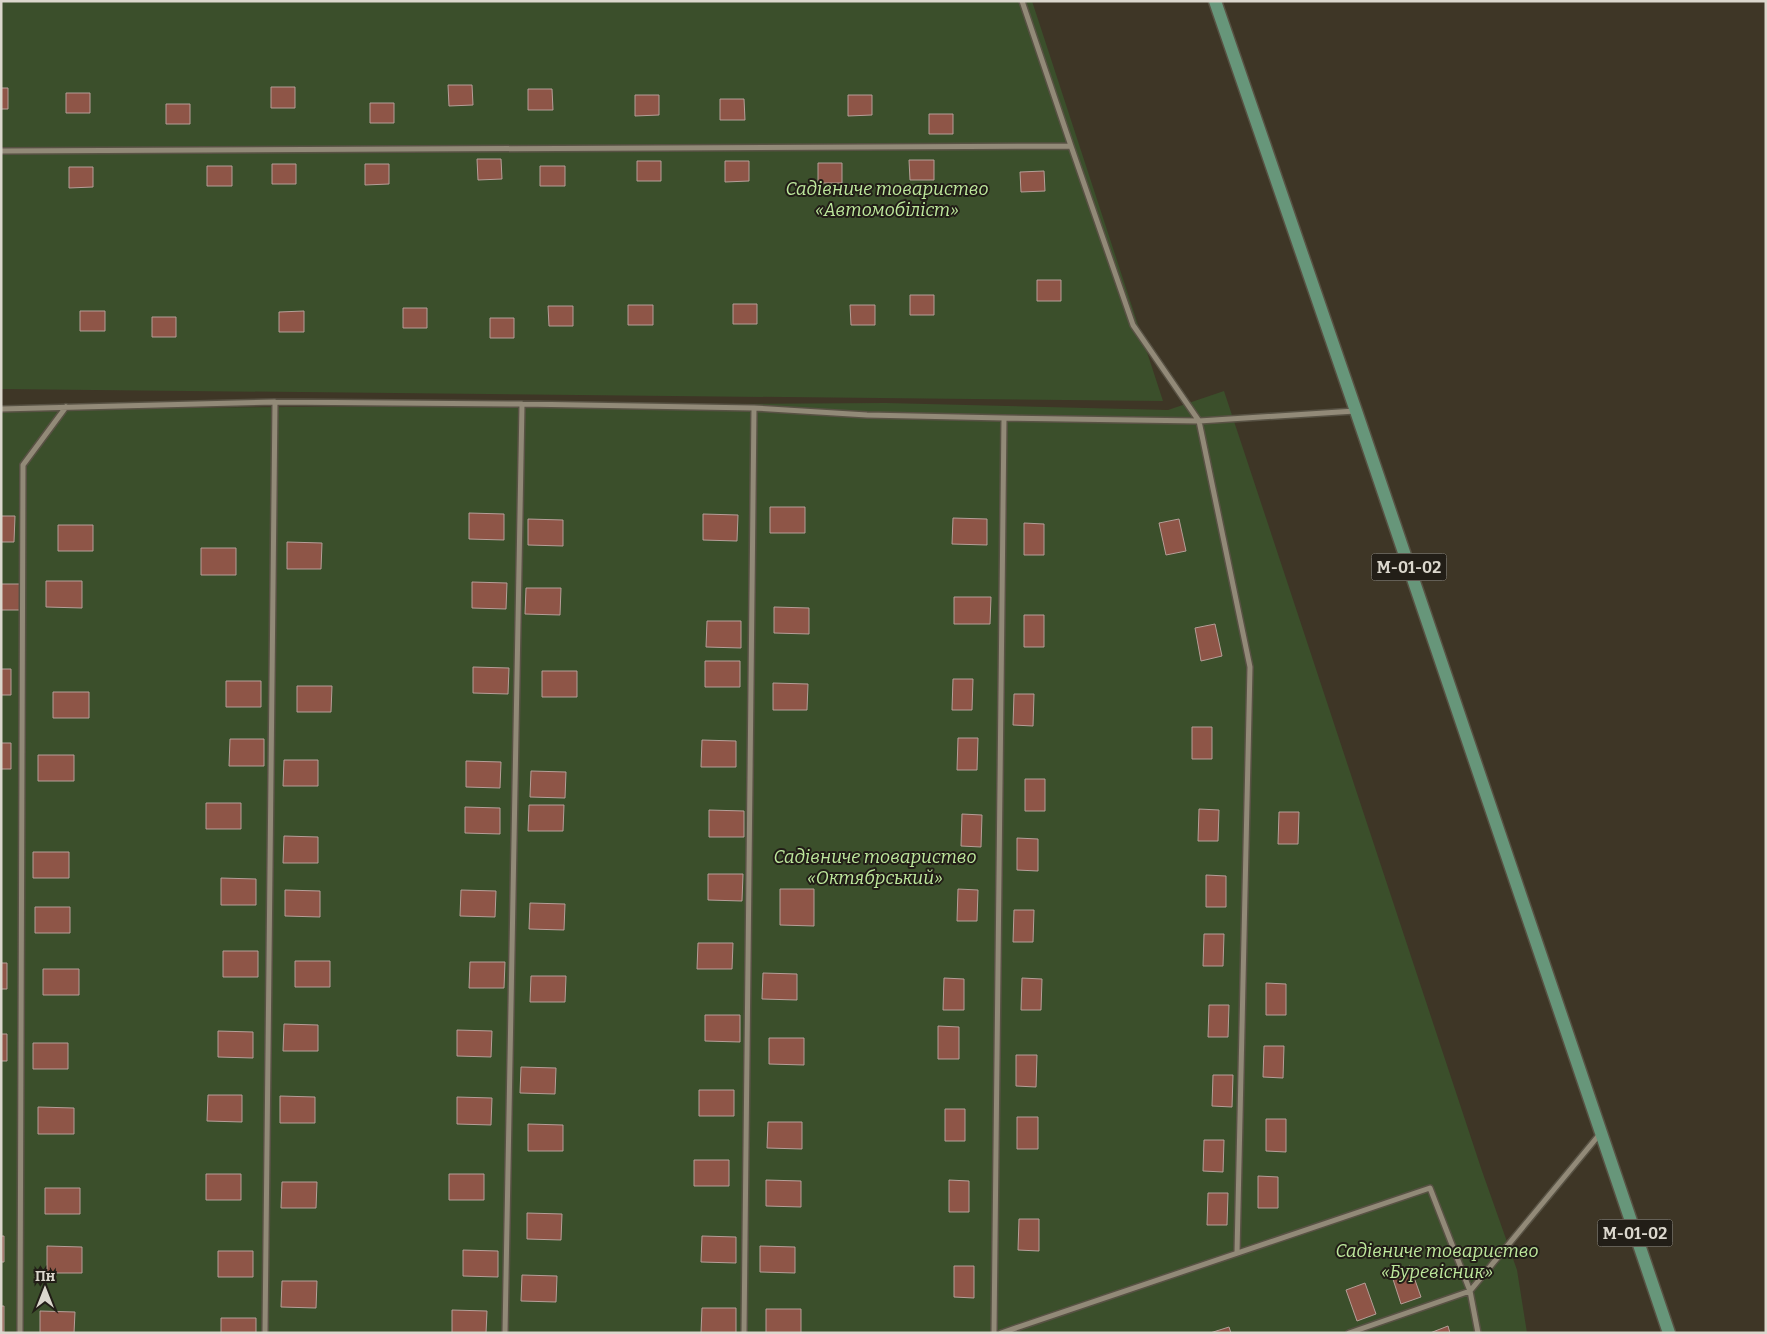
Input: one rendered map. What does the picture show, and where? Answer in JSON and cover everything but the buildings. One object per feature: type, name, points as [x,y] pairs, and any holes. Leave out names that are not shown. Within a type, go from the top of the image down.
[{"type":"main road","name":"М-01-02","points":[[1215,1],[1669,1333]]},
{"type":"street","points":[[1022,1],[1133,325],[1199,421],[1250,667],[1237,1253]]},
{"type":"street","points":[[1,151],[1071,146]]},
{"type":"street","points":[[1,409],[275,402],[522,404],[754,408],[867,415],[1199,421],[1356,411]]},
{"type":"street","points":[[265,1333],[275,402]]},
{"type":"street","points":[[504,1333],[522,404]]},
{"type":"street","points":[[20,1333],[23,465],[66,407]]},
{"type":"street","points":[[744,1333],[754,408]]},
{"type":"street","points":[[994,1333],[1004,418]]},
{"type":"street","points":[[1349,1333],[1470,1291],[1601,1133]]},
{"type":"street","points":[[1001,1333],[1430,1188],[1470,1291],[1478,1333]]},
{"type":"green space","name":"Садівниче товариство «Автомобіліст»","points":[[1,1],[1032,1],[1163,401],[1,389]]},
{"type":"green space","name":"Садівниче товариство «Октябрський»","points":[[1224,391],[1482,1171],[1517,1270],[1527,1333],[1,1333],[1,409],[886,403],[1168,410]]},
{"type":"park label","name":"Садівниче товариство «Буревісник»","points":[[1437,1261]]}]
